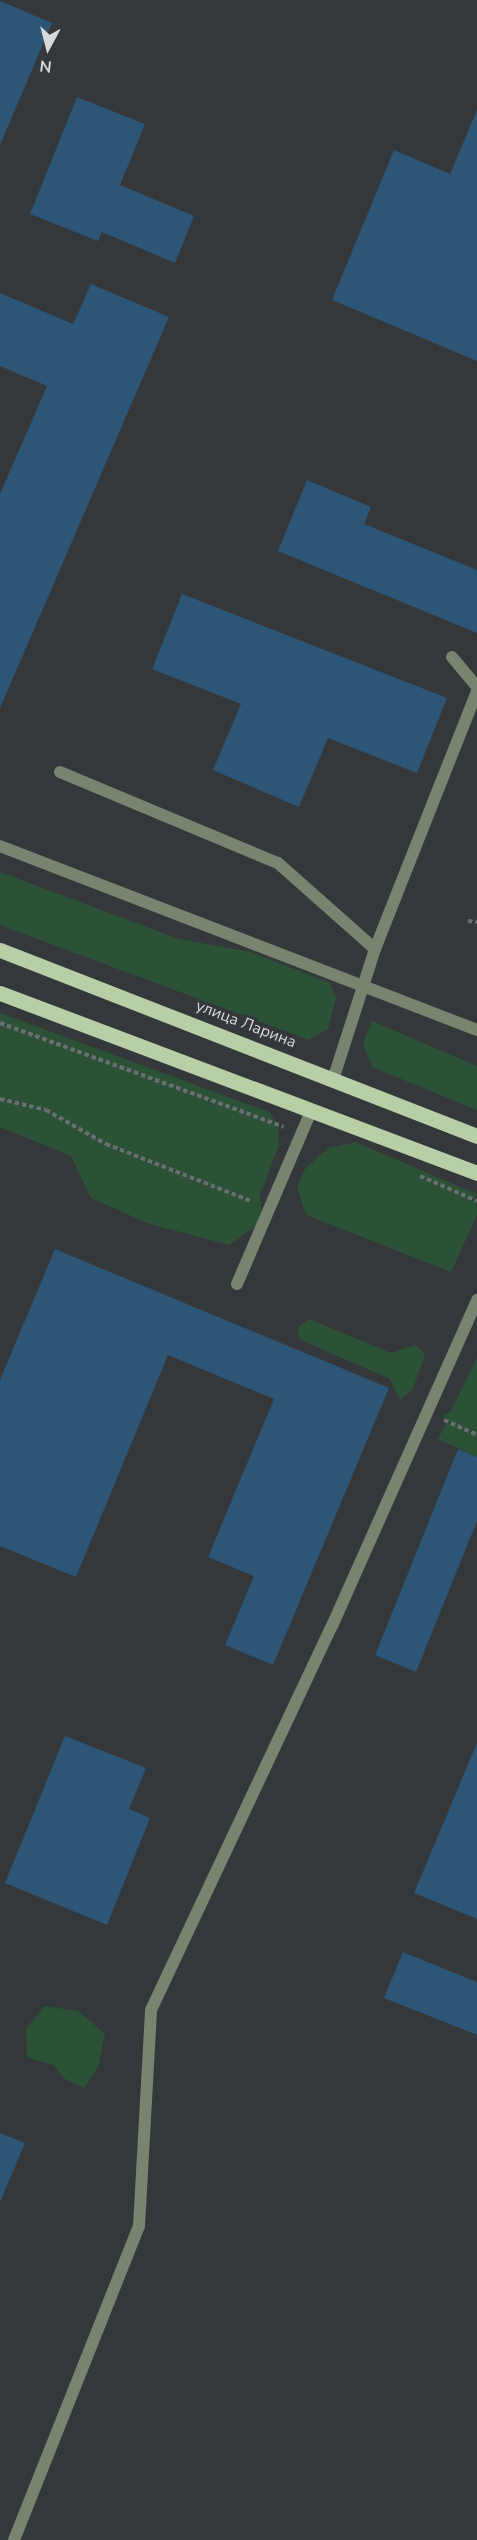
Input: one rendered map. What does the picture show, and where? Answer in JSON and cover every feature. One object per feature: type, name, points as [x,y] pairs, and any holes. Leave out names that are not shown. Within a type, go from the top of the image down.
[{"type":"main road","name":"улица Ларина","points":[[0,950],[334,1077],[477,1136]]},
{"type":"main road","points":[[0,993],[477,1173]]},
{"type":"lane","points":[[452,657],[477,687]]},
{"type":"lane","points":[[334,1077],[375,949],[477,692]]},
{"type":"lane","points":[[60,772],[278,863],[375,949]]},
{"type":"lane","points":[[0,846],[477,1030]]},
{"type":"lane","points":[[237,1284],[311,1110]]},
{"type":"lane","points":[[14,2540],[139,2226],[151,2010],[332,1626],[477,1300]]},
{"type":"path","points":[[468,921],[477,922]]},
{"type":"path","points":[[0,1023],[278,1126],[303,1130]]},
{"type":"path","points":[[0,1099],[46,1110],[106,1144],[270,1208]]},
{"type":"path","points":[[412,1173],[477,1201]]},
{"type":"path","points":[[427,1413],[477,1434]]},
{"type":"green space","points":[[0,872],[179,939],[251,952],[330,983],[336,998],[328,1029],[309,1040],[0,925]]},
{"type":"green space","points":[[0,1013],[269,1112],[278,1126],[279,1145],[260,1195],[262,1222],[229,1245],[147,1223],[91,1198],[71,1156],[0,1127]]},
{"type":"green space","points":[[372,1021],[477,1066],[477,1110],[372,1067],[363,1043]]},
{"type":"green space","points":[[356,1142],[476,1194],[477,1215],[451,1272],[306,1215],[297,1187],[305,1169],[328,1148]]},
{"type":"green space","points":[[309,1319],[391,1353],[416,1345],[425,1354],[413,1389],[400,1400],[390,1379],[299,1339],[298,1327]]},
{"type":"green space","points":[[477,1358],[477,1457],[438,1439],[446,1423],[443,1416],[451,1411]]},
{"type":"green space","points":[[44,2006],[78,2011],[105,2034],[98,2067],[84,2088],[65,2079],[53,2065],[27,2057],[26,2029]]},
{"type":"building","points":[[0,1],[52,23],[0,145]]},
{"type":"building","points":[[77,97],[145,124],[120,185],[194,216],[175,263],[102,232],[98,241],[30,214]]},
{"type":"building","points":[[477,110],[477,361],[332,300],[394,150],[450,174]]},
{"type":"building","points":[[91,284],[169,317],[0,708],[0,494],[47,386],[0,366],[0,293],[73,324]]},
{"type":"building","points":[[307,480],[371,507],[364,524],[477,570],[477,633],[278,551]]},
{"type":"building","points":[[182,594],[447,698],[417,773],[328,738],[299,807],[213,770],[241,704],[152,669]]},
{"type":"building","points":[[55,1249],[389,1388],[273,1665],[225,1645],[254,1576],[208,1557],[274,1399],[168,1355],[76,1577],[0,1546],[0,1380]]},
{"type":"building","points":[[458,1449],[477,1457],[477,1521],[416,1672],[375,1655]]},
{"type":"building","points":[[65,1736],[146,1768],[129,1809],[150,1818],[107,1925],[5,1883]]},
{"type":"building","points":[[477,1743],[477,1919],[414,1893]]},
{"type":"building","points":[[403,1952],[477,1982],[477,2035],[384,1998]]},
{"type":"building","points":[[0,2133],[25,2143],[0,2202]]}]
